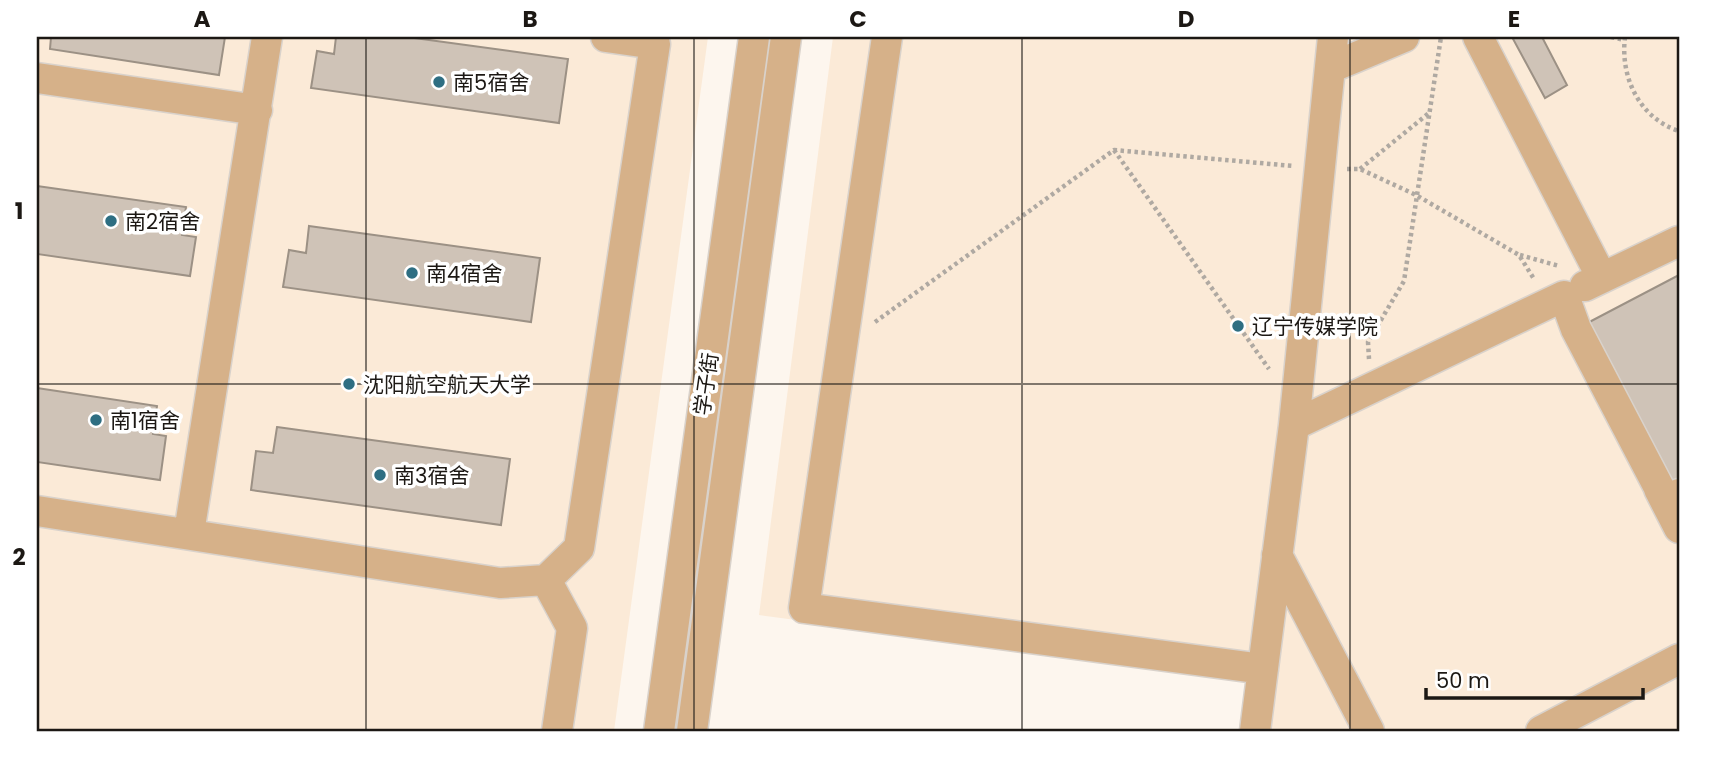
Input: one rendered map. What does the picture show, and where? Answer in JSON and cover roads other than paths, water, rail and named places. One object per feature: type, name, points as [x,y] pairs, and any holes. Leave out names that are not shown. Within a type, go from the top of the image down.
[{"type":"street","points":[[189,533],[267,37]]},
{"type":"street","points":[[37,510],[500,583],[546,580],[579,548],[655,44],[606,37]]},
{"type":"street","name":"学子街","points":[[659,731],[754,37]]},
{"type":"street","name":"学子街","points":[[692,731],[786,37]]},
{"type":"street","points":[[887,37],[804,608],[1263,668]]},
{"type":"street","points":[[1255,731],[1295,415],[1333,37]]},
{"type":"street","points":[[1330,68],[1404,37]]},
{"type":"street","points":[[1478,37],[1602,278]]},
{"type":"street","points":[[37,78],[257,110]]},
{"type":"street","points":[[1295,415],[1371,388],[1679,241]]},
{"type":"street","points":[[1557,300],[1669,491],[1679,528]]},
{"type":"street","points":[[1277,555],[1369,731]]},
{"type":"street","points":[[546,580],[572,628],[557,731]]},
{"type":"street","points":[[1541,731],[1679,659]]},
{"type":"place","name":"南5宿舍","points":[[439,82]]},
{"type":"place","name":"南2宿舍","points":[[111,221]]},
{"type":"place","name":"南4宿舍","points":[[412,273]]},
{"type":"place","name":"辽宁传媒学院","points":[[1238,326]]},
{"type":"place","name":"沈阳航空航天大学","points":[[349,384]]},
{"type":"place","name":"南1宿舍","points":[[96,420]]},
{"type":"place","name":"南3宿舍","points":[[380,475]]}]
